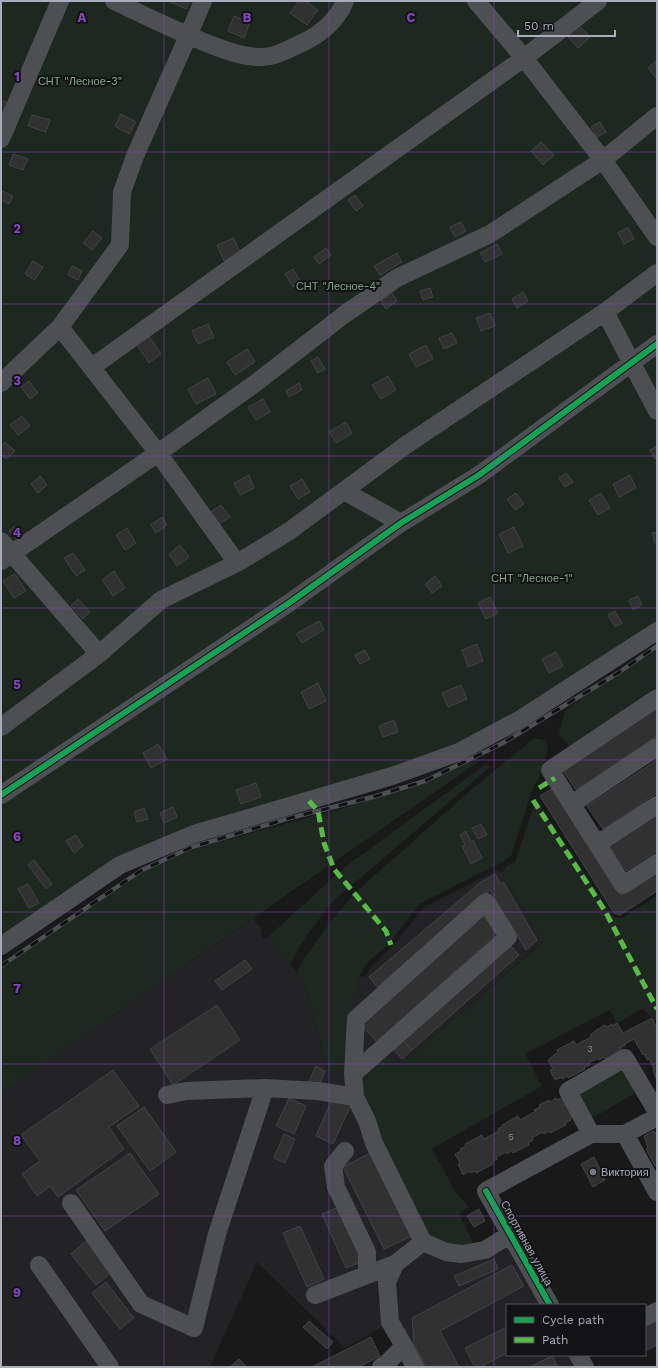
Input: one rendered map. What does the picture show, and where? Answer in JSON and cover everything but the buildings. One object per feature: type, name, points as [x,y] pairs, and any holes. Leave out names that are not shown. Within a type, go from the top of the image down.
[{"type":"street","points":[[1,139],[60,1]]},
{"type":"street","points":[[114,1],[188,36],[230,51],[259,57],[276,55],[316,36],[331,23],[345,1]]},
{"type":"street","points":[[1,383],[60,327],[120,245],[122,192],[135,156],[203,1]]},
{"type":"street","points":[[476,1],[524,58],[603,160],[657,237]]},
{"type":"street","points":[[92,367],[524,58],[598,1]]},
{"type":"street","points":[[99,654],[5,551],[158,453],[257,382],[345,314],[397,278],[490,234],[603,160],[657,116]]},
{"type":"street","points":[[1,727],[99,654],[160,600],[237,563],[288,532],[413,441],[605,312],[657,272]]},
{"type":"street","points":[[605,312],[657,411]]},
{"type":"street","points":[[60,327],[158,453],[237,563]]},
{"type":"street","points":[[1,795],[289,603],[401,523],[479,475],[657,344]]},
{"type":"street","points":[[344,491],[401,523]]},
{"type":"street","points":[[1,946],[120,866],[194,834],[392,776],[459,752],[519,720],[657,631]]},
{"type":"street","points":[[657,698],[550,770],[623,885],[657,863]]},
{"type":"street","points":[[572,804],[657,747]]},
{"type":"street","points":[[597,844],[657,805]]},
{"type":"street","points":[[353,1074],[508,937],[486,902],[356,1019],[353,1074],[355,1097],[367,1122],[374,1143],[424,1242],[446,1252],[462,1254],[486,1250],[511,1234]]},
{"type":"street","points":[[657,1112],[625,1058],[568,1090],[591,1134],[625,1134],[657,1117]]},
{"type":"street","points":[[167,1095],[186,1091],[265,1088],[318,1090],[355,1097]]},
{"type":"street","points":[[71,1202],[141,1304],[194,1328],[217,1234],[265,1088]]},
{"type":"street","name":"Спортивная улица","points":[[549,1304],[486,1191],[591,1134]]},
{"type":"street","points":[[625,1134],[657,1192]]},
{"type":"street","points":[[345,1151],[333,1166],[336,1187],[367,1252],[367,1275]]},
{"type":"street","points":[[315,1295],[395,1264],[424,1242]]},
{"type":"street","points":[[395,1264],[387,1282],[390,1322],[415,1367]]},
{"type":"street","points":[[39,1265],[110,1367]]},
{"type":"street","points":[[646,1316],[657,1311]]},
{"type":"street","points":[[381,1367],[404,1346]]},
{"type":"street","points":[[579,1356],[585,1367]]},
{"type":"shaded area","points":[[497,870],[502,872],[543,941],[401,1065],[464,1249],[505,1232],[544,1304],[506,1304],[506,1356],[574,1356],[580,1367],[413,1367],[384,1326],[345,1348],[257,1262],[210,1367],[1,1367],[1,1093],[255,917],[255,922],[261,928],[262,939],[269,936],[305,984],[328,1070],[343,1069],[341,1088],[351,1003],[352,999],[356,995],[359,976],[365,977],[372,966],[393,946],[423,908]]},
{"type":"green space","name":"СНТ \"Лесное-4\"","points":[[1,1],[657,1],[657,636],[508,731],[156,852],[1,952]]},
{"type":"green space","points":[[657,644],[657,686],[570,746],[562,739],[559,733],[565,711]]},
{"type":"green space","points":[[534,738],[545,740],[548,749],[540,776],[531,793],[512,854],[506,860],[419,904],[388,945],[368,962],[359,976],[356,995],[351,1003],[355,1010],[348,1089],[341,1088],[343,1069],[328,1070],[305,984],[297,973],[301,963],[331,921],[358,890],[471,790]]},
{"type":"green space","points":[[475,757],[481,760],[1,1093],[1,966],[125,885],[146,869],[200,847],[351,806],[422,782]]},
{"type":"green space","points":[[486,764],[490,767],[332,902],[307,935],[290,964],[269,936],[346,866]]},
{"type":"green space","points":[[536,799],[613,917],[622,918],[657,896],[657,1022],[642,1009],[617,1023],[610,1010],[525,1054],[542,1086],[432,1149],[455,1191],[469,1207],[459,1214],[473,1242],[464,1249],[428,1237],[359,1090],[360,1078],[386,1054],[401,1065],[543,942],[502,872],[507,866],[515,862]]},
{"type":"green space","points":[[620,1067],[635,1093],[591,1119],[576,1093]]},
{"type":"railway","points":[[1,966],[142,870],[192,847],[290,818],[373,797],[425,781],[501,744],[618,673],[657,646]]},
{"type":"marked path","points":[[539,788],[555,778]]},
{"type":"marked path","points":[[533,800],[605,911],[657,1009]]},
{"type":"marked path","points":[[309,801],[318,811],[324,843],[334,869],[386,931],[391,945]]},
{"type":"cycle path","points":[[1,795],[289,603],[401,523],[479,475],[657,344]]},
{"type":"cycle path","points":[[486,1191],[549,1304]]},
{"type":"place","name":"Виктория","points":[[593,1172]]},
{"type":"park label","name":"СНТ \"Лесное-3\"","points":[[80,81]]},
{"type":"park label","name":"СНТ \"Лесное-1\"","points":[[532,578]]}]
